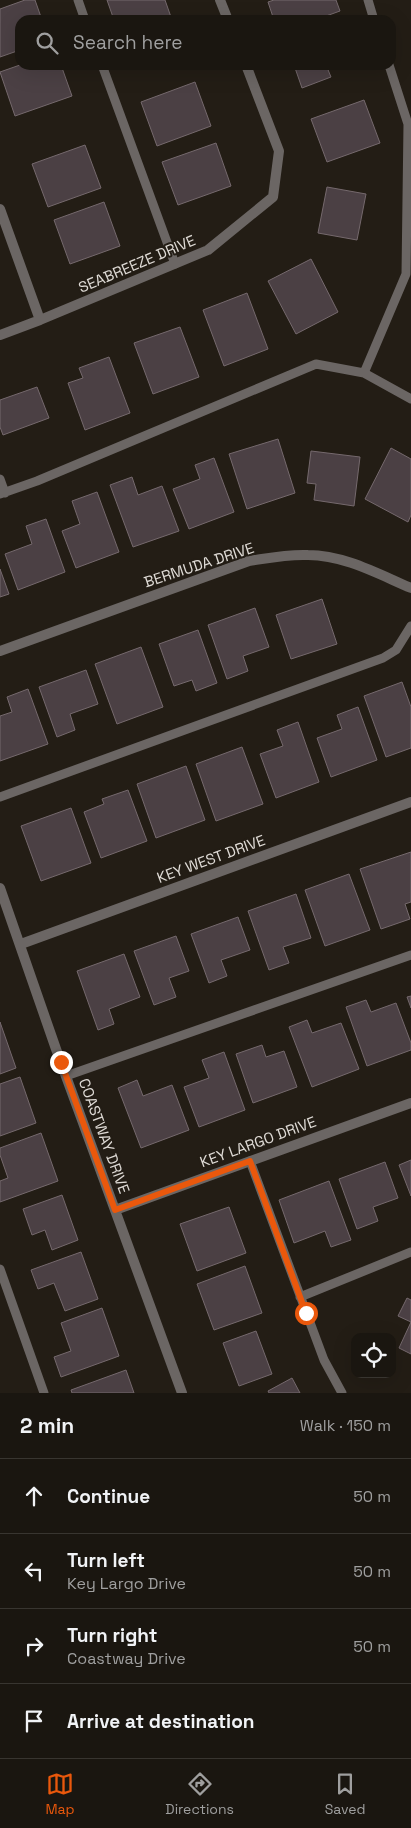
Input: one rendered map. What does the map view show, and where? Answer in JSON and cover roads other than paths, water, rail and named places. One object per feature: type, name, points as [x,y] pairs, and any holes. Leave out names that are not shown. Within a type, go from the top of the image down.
[{"type":"street","points":[[220,0],[226,15]]},
{"type":"street","name":"SEABREEZE DRIVE","points":[[0,335],[208,250],[273,197],[279,151],[248,70]]},
{"type":"street","points":[[0,209],[40,320]]},
{"type":"street","name":"BERMUDA DRIVE","points":[[0,651],[249,561],[309,555],[331,558],[356,564],[411,588]]},
{"type":"street","name":"KEY WEST DRIVE","points":[[20,944],[411,802]]},
{"type":"street","name":"COASTWAY DRIVE","points":[[0,888],[66,1076],[182,1393]]},
{"type":"street","name":"KEY LARGO DRIVE","points":[[115,1210],[411,1103]]},
{"type":"lane","points":[[78,0],[84,15]]},
{"type":"lane","points":[[368,0],[372,15]]},
{"type":"lane","points":[[104,70],[175,264]]},
{"type":"lane","points":[[364,373],[406,274],[408,124],[391,70]]},
{"type":"lane","points":[[0,479],[2,493],[37,481],[316,364],[364,373],[411,399]]},
{"type":"lane","points":[[0,797],[383,658],[396,650],[411,626]]},
{"type":"lane","points":[[66,1076],[411,955]]},
{"type":"lane","points":[[250,1161],[324,1360],[342,1393]]},
{"type":"lane","points":[[300,1297],[411,1252]]},
{"type":"lane","points":[[0,1269],[44,1393]]}]
